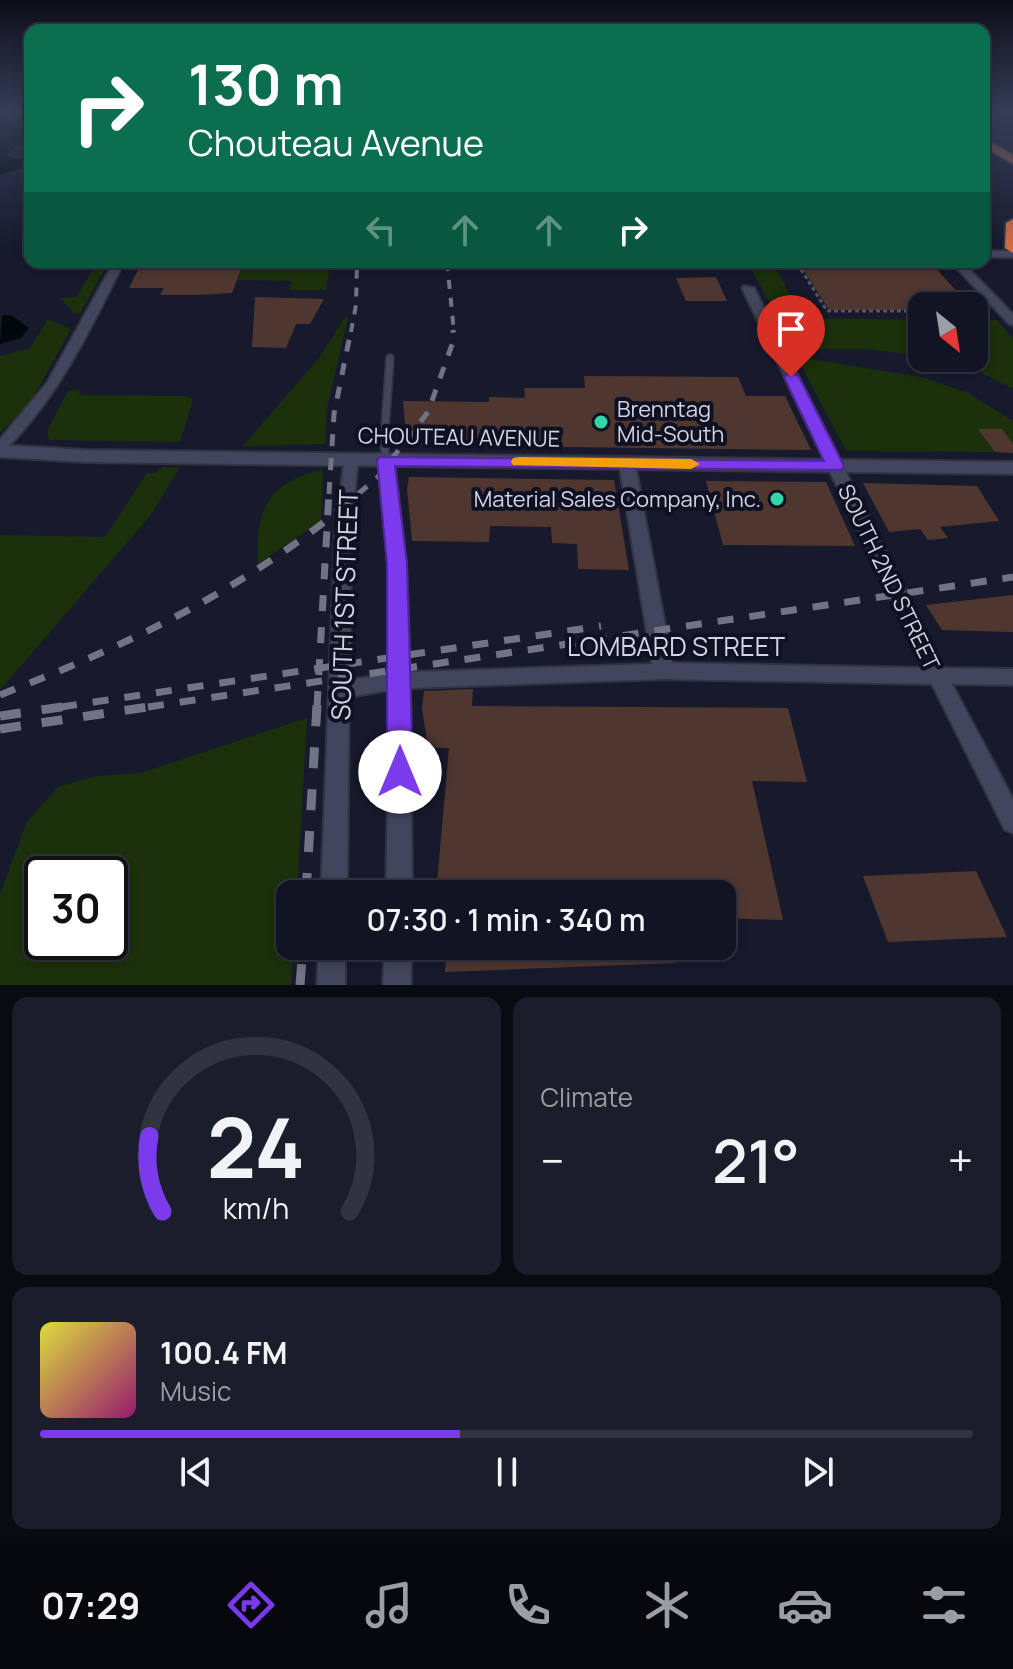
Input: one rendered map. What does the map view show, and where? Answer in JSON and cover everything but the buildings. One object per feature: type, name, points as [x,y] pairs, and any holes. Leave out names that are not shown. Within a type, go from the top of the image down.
[{"type":"highway","points":[[1013,223],[1013,251]]},
{"type":"street","points":[[990,253],[1013,251]]},
{"type":"street","points":[[0,449],[47,396],[116,268]]},
{"type":"street","points":[[962,268],[1013,321]]},
{"type":"street","name":"SOUTH 2ND STREET","points":[[748,288],[1013,822]]},
{"type":"street","name":"CHOUTEAU AVENUE","points":[[0,449],[58,455],[1013,468]]},
{"type":"street","name":"SOUTH 1ST STREET","points":[[334,880],[343,534],[350,459]]},
{"type":"street","name":"SOUTH 1ST STREET","points":[[386,460],[397,564],[399,880]]},
{"type":"street","points":[[627,463],[663,671]]},
{"type":"street","name":"LOMBARD STREET","points":[[341,690],[400,680],[663,671],[1013,677]]},
{"type":"street","points":[[331,985],[332,960]]},
{"type":"street","points":[[397,985],[398,960]]},
{"type":"lane","name":"SOUTH 1ST STREET","points":[[386,460],[384,443],[390,358]]},
{"type":"path","points":[[800,268],[827,311],[908,311]]},
{"type":"green space","points":[[94,268],[105,268],[80,314],[74,313],[60,298],[76,297]]},
{"type":"green space","points":[[242,268],[329,268],[326,290],[290,290],[291,281],[238,280]]},
{"type":"green space","points":[[751,268],[775,268],[796,305],[812,318],[908,320],[908,354],[866,349],[793,349]]},
{"type":"green space","points":[[345,317],[348,317],[327,409],[325,444],[243,446],[319,358]]},
{"type":"green space","points":[[48,319],[71,329],[30,403],[0,433],[0,356],[30,348]]},
{"type":"green space","points":[[988,320],[997,320],[1013,339],[1013,389],[980,372],[988,372]]},
{"type":"green space","points":[[797,357],[922,377],[968,393],[1013,421],[1013,444],[1001,429],[979,429],[995,452],[846,451]]},
{"type":"green space","points":[[81,390],[79,395],[187,396],[193,400],[180,442],[49,440],[47,431],[68,391]]},
{"type":"green space","points":[[163,467],[180,467],[150,516],[0,690],[0,535],[105,537],[147,473],[154,473]]},
{"type":"green space","points":[[323,469],[321,521],[258,564],[259,528],[269,501],[290,482]]},
{"type":"green space","points":[[307,718],[298,880],[276,880],[276,960],[293,960],[291,985],[0,985],[0,894],[27,822],[58,787],[96,776],[141,773]]},
{"type":"shaded area","points":[[0,158],[24,158],[24,168],[0,175]]},
{"type":"shaded area","points":[[2,315],[11,315],[29,328],[21,338],[0,344]]},
{"type":"railway","points":[[351,332],[356,305],[357,268]]},
{"type":"railway","points":[[448,268],[454,332]]},
{"type":"railway","points":[[329,494],[334,414],[351,330]]},
{"type":"railway","points":[[358,494],[377,478],[428,412],[454,339],[453,330]]},
{"type":"railway","points":[[327,519],[329,492]]},
{"type":"railway","points":[[327,519],[361,492]]},
{"type":"railway","points":[[0,695],[98,654],[190,609],[277,556],[327,519]]},
{"type":"railway","points":[[319,668],[327,519]]},
{"type":"railway","points":[[318,681],[1013,577]]},
{"type":"railway","points":[[319,668],[601,626]]},
{"type":"railway","points":[[61,707],[319,668]]},
{"type":"railway","points":[[318,681],[319,668]]},
{"type":"railway","points":[[148,707],[318,681]]},
{"type":"railway","points":[[317,707],[318,681]]},
{"type":"railway","points":[[0,716],[75,705]]},
{"type":"railway","points":[[0,729],[161,705]]},
{"type":"railway","points":[[307,880],[317,705]]},
{"type":"railway","points":[[300,985],[302,960]]},
{"type":"slow traffic","points":[[519,462],[691,464]]},
{"type":"place","name":"Brenntag Mid-South","points":[[601,422]]},
{"type":"place","name":"Material Sales Company, Inc.","points":[[777,499]]},
{"type":"route","points":[[400,772],[397,564],[390,475],[386,460],[835,466],[791,377]]}]
